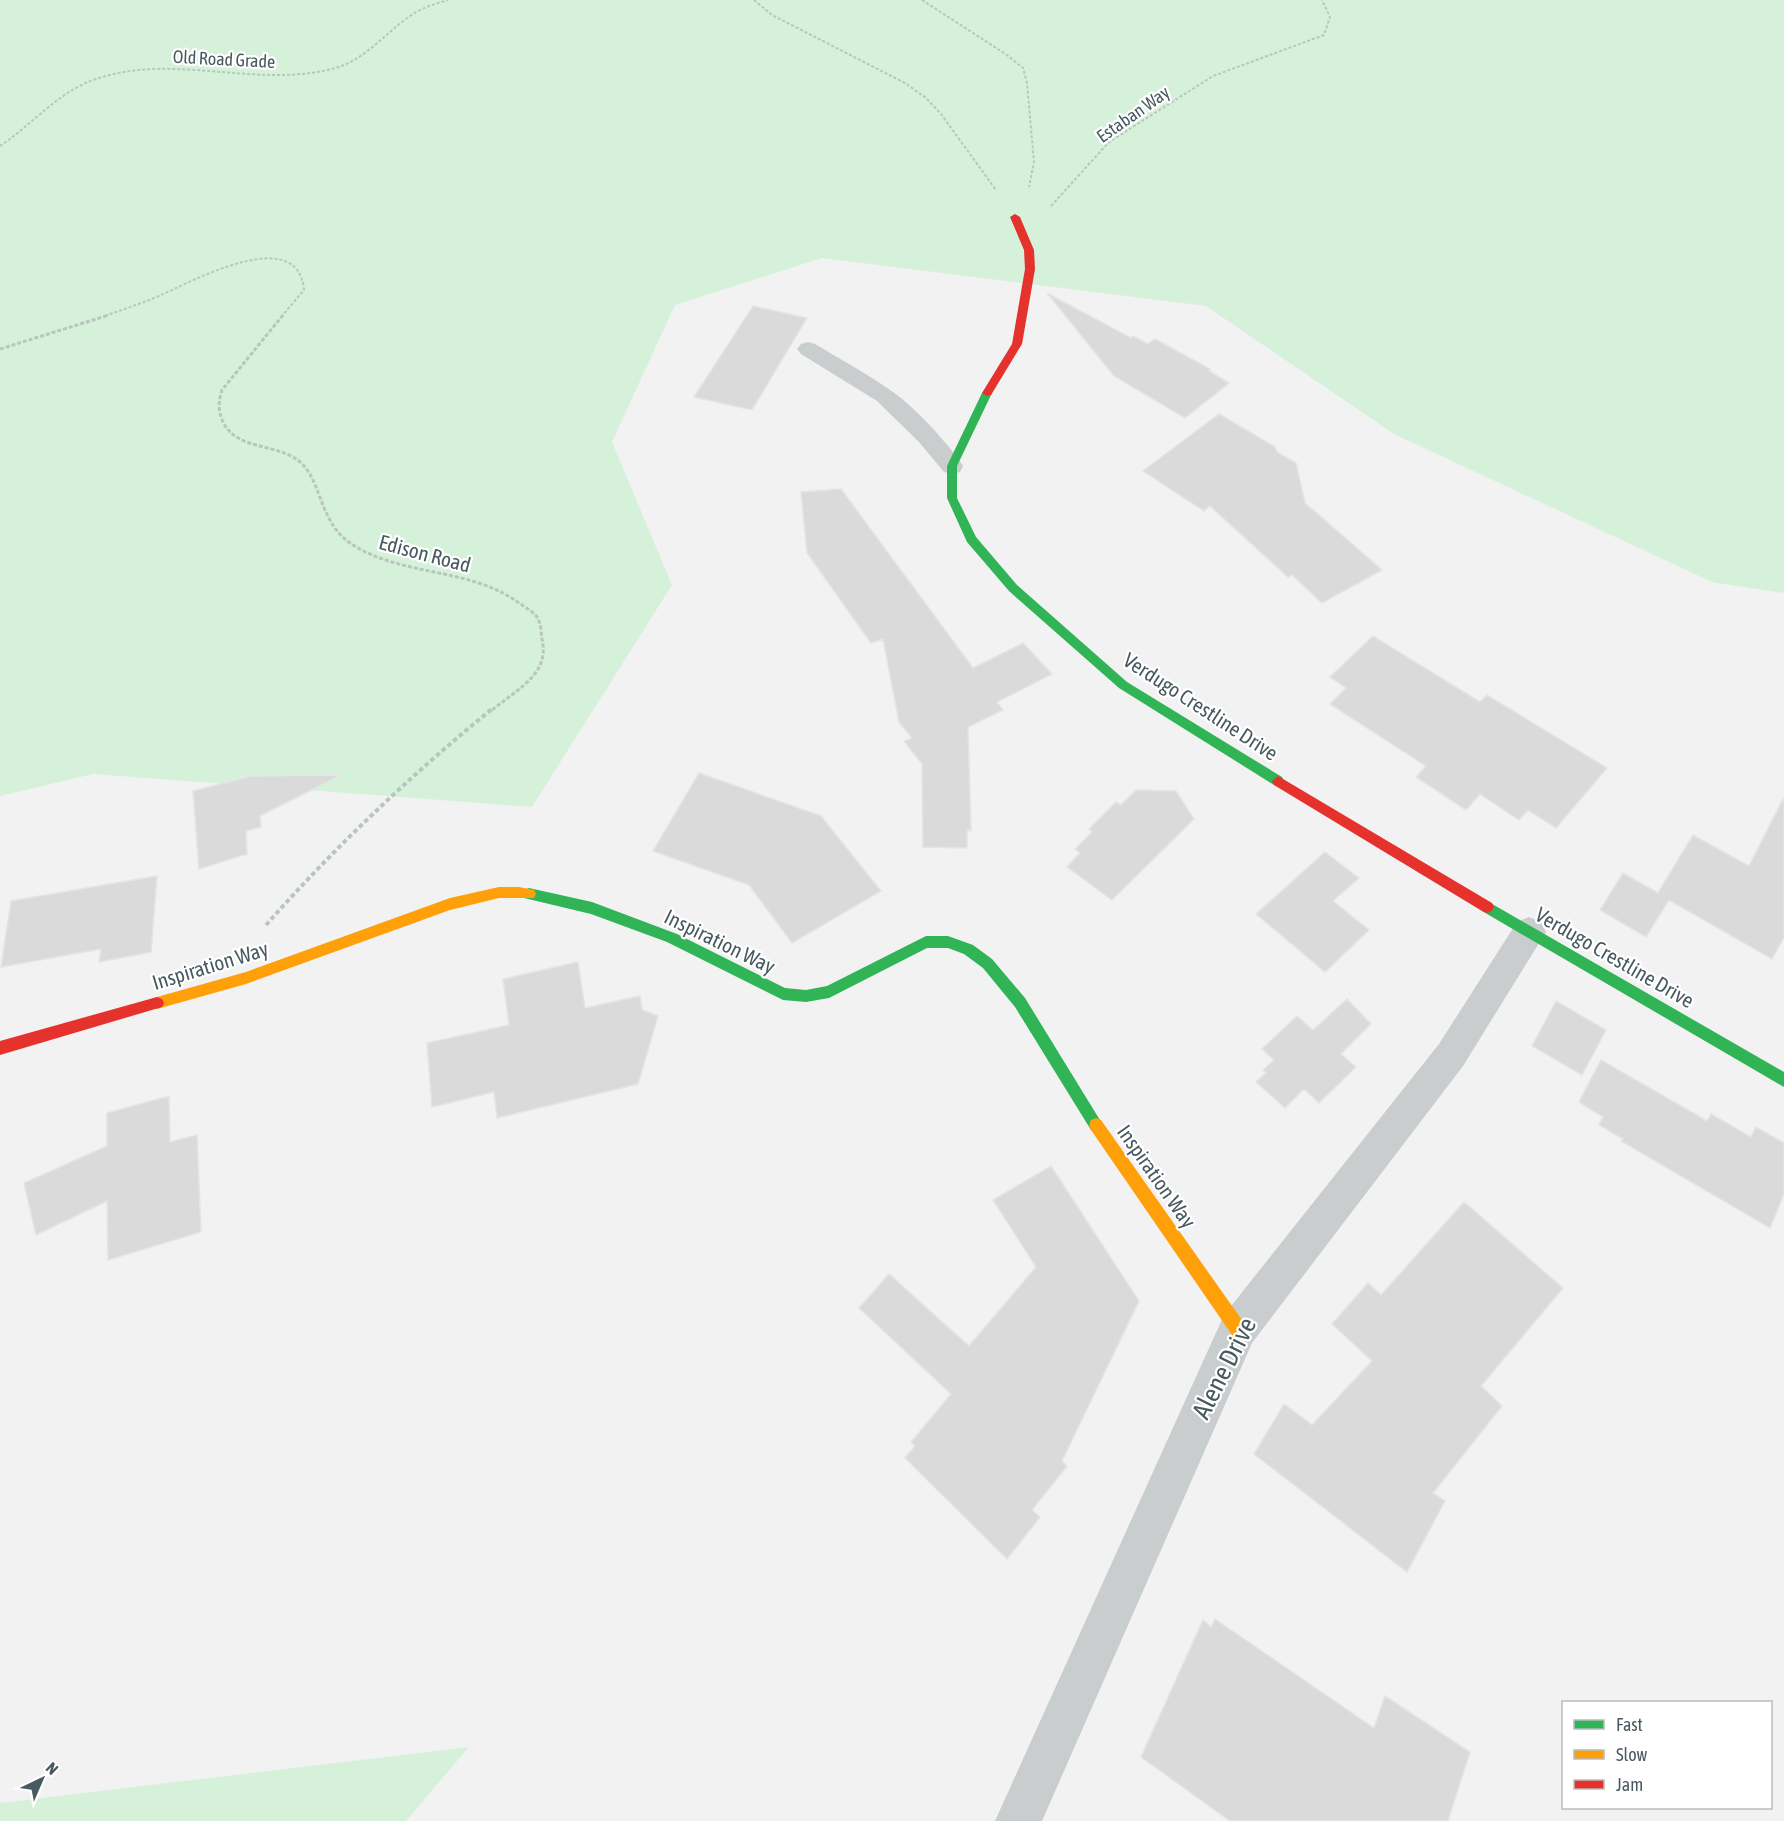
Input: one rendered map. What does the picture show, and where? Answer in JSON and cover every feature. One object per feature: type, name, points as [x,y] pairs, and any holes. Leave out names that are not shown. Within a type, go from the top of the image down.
[{"type":"street","name":"Verdugo Crestline Drive","points":[[1015,217],[1029,250],[1030,269],[1017,344],[981,402],[952,466],[952,498],[971,539],[1012,588],[1123,685],[1529,932],[1784,1080]]},
{"type":"street","name":"Inspiration Way","points":[[0,1048],[246,978],[450,904],[484,895],[519,892],[592,908],[672,938],[783,994],[801,996],[814,997],[829,993],[926,942],[936,939],[946,940],[969,949],[987,963],[1017,1000],[1077,1097],[1238,1329]]},
{"type":"street","name":"Alene Drive","points":[[1018,1821],[1238,1329],[1451,1055],[1529,932]]},
{"type":"lane","points":[[808,349],[885,396],[927,437],[952,466]]},
{"type":"path","name":"Old Road Grade","points":[[0,146],[59,98],[89,81],[116,73],[147,69],[303,76],[354,61],[422,7],[448,0]]},
{"type":"path","points":[[754,0],[772,15],[905,84],[926,98],[941,114],[1015,217]]},
{"type":"path","points":[[922,0],[1007,55],[1023,68],[1027,83],[1034,162],[1027,198],[1037,211]]},
{"type":"path","name":"Estaban Way","points":[[1015,217],[1050,207],[1109,142],[1213,76],[1324,35],[1331,22],[1330,9],[1322,0]]},
{"type":"path","name":"Edison Road","points":[[0,349],[118,312],[223,266],[262,258],[292,263],[299,268],[303,276],[304,290],[221,392],[218,405],[220,417],[232,434],[257,447],[286,454],[299,461],[308,470],[323,511],[330,523],[351,544],[366,553],[388,561],[487,584],[516,598],[538,618],[545,655],[533,676],[432,758],[296,891]]},
{"type":"green space","points":[[0,0],[1784,0],[1784,593],[1712,582],[1394,434],[1206,306],[822,258],[675,305],[612,442],[672,585],[532,807],[93,774],[0,796]]},
{"type":"green space","points":[[469,1747],[406,1821],[0,1821],[0,1803]]},
{"type":"building","points":[[1047,293],[1131,338],[1133,336],[1148,344],[1155,339],[1210,369],[1209,371],[1229,383],[1185,418],[1114,376]]},
{"type":"building","points":[[753,306],[807,318],[752,410],[694,397]]},
{"type":"building","points":[[1219,414],[1275,447],[1277,452],[1296,463],[1305,503],[1382,570],[1322,603],[1292,575],[1288,577],[1210,506],[1204,511],[1143,471]]},
{"type":"building","points":[[841,489],[973,668],[1023,643],[1052,674],[997,702],[1003,710],[968,727],[971,831],[967,830],[967,848],[923,847],[922,764],[904,741],[912,738],[899,722],[883,639],[871,643],[807,553],[801,492]]},
{"type":"building","points":[[1373,636],[1480,702],[1487,695],[1607,768],[1556,828],[1528,810],[1519,820],[1480,794],[1466,810],[1416,777],[1426,766],[1330,704],[1346,688],[1330,677]]},
{"type":"building","points":[[699,773],[821,816],[881,891],[792,943],[749,885],[653,851]]},
{"type":"building","points":[[341,775],[260,816],[261,827],[246,831],[247,854],[199,869],[193,791],[252,776]]},
{"type":"building","points":[[1136,790],[1176,791],[1194,819],[1112,900],[1067,867],[1080,853],[1075,849],[1092,832],[1089,829],[1116,802],[1121,805]]},
{"type":"building","points":[[1784,797],[1784,937],[1772,959],[1669,900],[1646,937],[1600,910],[1623,873],[1658,893],[1693,835],[1749,866]]},
{"type":"building","points":[[1325,852],[1359,878],[1333,901],[1369,930],[1325,972],[1256,914]]},
{"type":"building","points":[[157,876],[151,952],[99,962],[101,949],[1,967],[11,901]]},
{"type":"building","points":[[578,962],[585,1008],[640,996],[642,1010],[658,1016],[638,1084],[497,1118],[494,1092],[432,1107],[427,1043],[509,1025],[503,979]]},
{"type":"building","points":[[1347,999],[1371,1024],[1341,1054],[1356,1067],[1319,1103],[1304,1089],[1285,1108],[1256,1082],[1266,1073],[1263,1070],[1274,1060],[1262,1049],[1297,1016],[1313,1030]]},
{"type":"building","points":[[1556,1001],[1606,1030],[1582,1075],[1532,1046]]},
{"type":"building","points":[[1601,1060],[1707,1121],[1711,1114],[1751,1137],[1756,1127],[1784,1143],[1784,1194],[1770,1228],[1621,1141],[1623,1139],[1599,1125],[1603,1117],[1579,1102]]},
{"type":"building","points":[[169,1096],[170,1142],[197,1135],[201,1232],[108,1260],[107,1201],[36,1235],[24,1183],[107,1146],[107,1113]]},
{"type":"building","points":[[1051,1166],[1139,1301],[1062,1461],[1067,1466],[1032,1510],[1040,1517],[1007,1559],[905,1458],[915,1446],[911,1442],[951,1394],[859,1308],[889,1274],[969,1346],[1036,1267],[993,1200]]},
{"type":"building","points":[[1464,1202],[1563,1288],[1481,1386],[1502,1406],[1433,1493],[1445,1501],[1407,1572],[1254,1454],[1284,1404],[1312,1425],[1372,1361],[1332,1324],[1368,1283],[1381,1295]]},
{"type":"building","points":[[1215,1619],[1374,1728],[1385,1696],[1470,1752],[1448,1821],[1230,1821],[1141,1757],[1203,1620],[1211,1627]]},
{"type":"traffic: fast","points":[[987,393],[952,466],[952,498],[971,539],[1013,588],[1123,685],[1278,781]]},
{"type":"traffic: fast","points":[[529,894],[592,908],[672,938],[783,994],[806,996],[829,992],[926,942],[948,942],[969,949],[987,963],[1020,1002],[1096,1125]]},
{"type":"traffic: fast","points":[[1487,907],[1784,1080]]},
{"type":"traffic: slow","points":[[157,1003],[246,978],[450,904],[499,893],[529,894]]},
{"type":"traffic: slow","points":[[1096,1125],[1238,1329]]},
{"type":"traffic: jam","points":[[987,393],[1017,344],[1030,269],[1029,250],[1015,217]]},
{"type":"traffic: jam","points":[[1278,781],[1487,907]]},
{"type":"traffic: jam","points":[[0,1048],[157,1003]]}]
